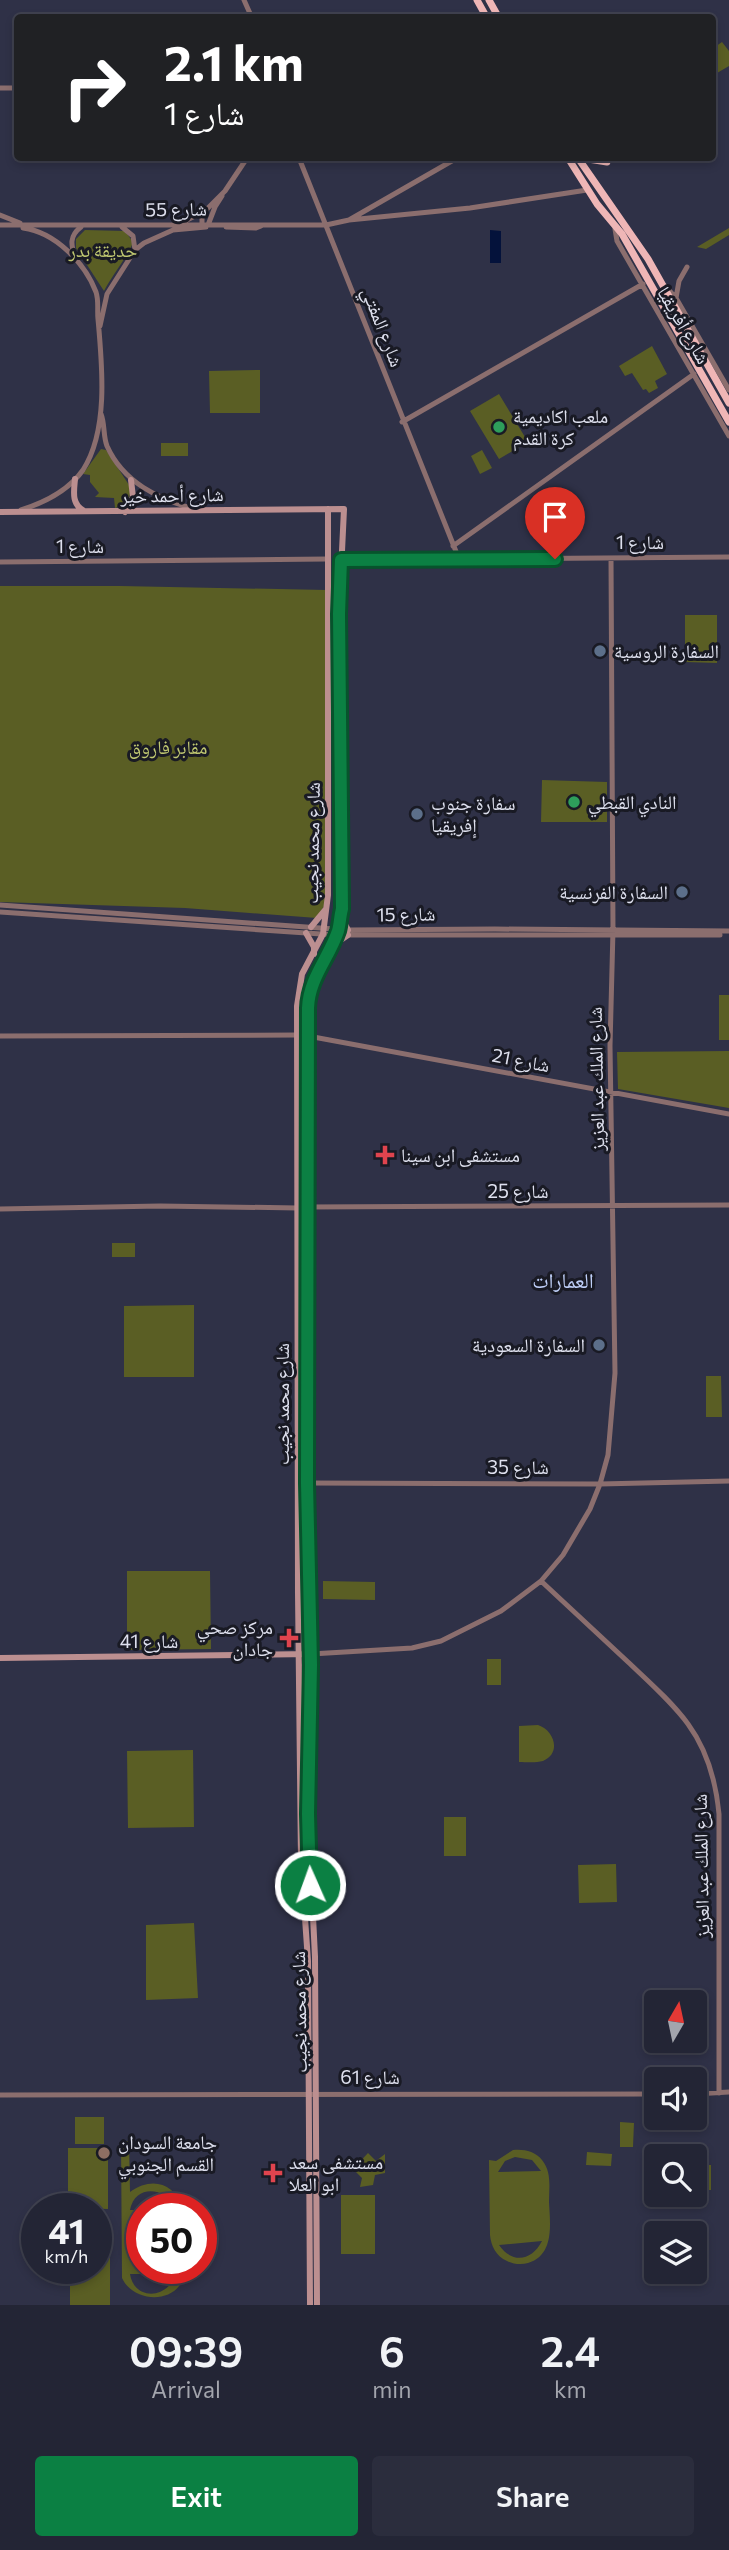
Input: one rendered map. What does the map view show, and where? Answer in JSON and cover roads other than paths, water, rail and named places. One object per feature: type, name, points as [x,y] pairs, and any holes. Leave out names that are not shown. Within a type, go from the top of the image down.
[{"type":"highway","name":"شارع أفريقيا","points":[[570,161],[587,190],[615,229],[622,234],[729,422]]},
{"type":"highway","name":"شارع أفريقيا","points":[[581,161],[596,186],[629,229],[729,404]]},
{"type":"highway","points":[[600,161],[607,162]]},
{"type":"highway","points":[[580,178],[587,173]]},
{"type":"highway","points":[[587,190],[596,186]]},
{"type":"highway","points":[[606,216],[614,211]]},
{"type":"highway","points":[[653,287],[661,283]]},
{"type":"main road","points":[[75,479],[73,494],[76,504],[80,509],[91,512]]},
{"type":"main road","points":[[125,512],[133,497],[131,480]]},
{"type":"main road","name":"شارع محمد نجيب","points":[[317,2305],[318,2257],[308,1961],[302,1861],[297,1035],[302,974],[324,931],[327,908],[328,509]]},
{"type":"main road","name":"شارع أحمد خير","points":[[0,512],[344,509]]},
{"type":"main road","name":"شارع محمد نجيب","points":[[310,2305],[315,1957],[308,1814],[311,1654],[307,1483],[308,1035],[309,997],[316,974],[338,932],[341,914],[341,560],[344,509]]},
{"type":"main road","points":[[329,709],[333,715],[340,710]]},
{"type":"main road","points":[[329,736],[332,727],[341,734]]},
{"type":"main road","points":[[311,927],[327,908]]},
{"type":"main road","points":[[327,953],[348,933],[341,914]]},
{"type":"main road","points":[[306,933],[314,947],[314,955]]},
{"type":"main road","name":"شارع 41","points":[[0,1658],[311,1654]]},
{"type":"main road","points":[[309,2256],[318,2257]]},
{"type":"street","points":[[205,225],[245,161]]},
{"type":"street","name":"شارع المفتي","points":[[300,161],[402,422],[459,559]]},
{"type":"street","points":[[353,219],[452,161]]},
{"type":"street","points":[[353,219],[470,208],[587,190]]},
{"type":"street","points":[[180,224],[205,211],[225,191]]},
{"type":"street","points":[[205,211],[205,225]]},
{"type":"street","points":[[0,215],[43,235],[75,258]]},
{"type":"street","points":[[212,215],[222,224]]},
{"type":"street","name":"شارع 55","points":[[0,226],[326,225],[353,219]]},
{"type":"street","points":[[100,326],[107,294],[135,250],[144,243],[169,231],[205,225],[256,228],[261,225]]},
{"type":"street","points":[[81,226],[71,242],[75,258],[96,292],[100,326],[101,414],[107,447]]},
{"type":"street","points":[[118,226],[125,228],[133,236],[135,250]]},
{"type":"street","name":"شارع أفريقيا","points":[[615,229],[617,241],[729,436]]},
{"type":"street","points":[[676,298],[679,281],[687,267]]},
{"type":"street","name":"شارع أفريقيا","points":[[661,283],[676,298],[729,390]]},
{"type":"street","points":[[402,422],[643,285]]},
{"type":"street","points":[[96,292],[107,294]]},
{"type":"street","points":[[453,546],[694,374]]},
{"type":"street","points":[[15,512],[41,503],[75,479],[94,448],[101,414]]},
{"type":"street","points":[[94,448],[102,444],[107,447],[131,480],[161,499],[200,510]]},
{"type":"street","name":"شارع 1","points":[[341,560],[729,557]]},
{"type":"street","name":"شارع الملك عبد العزيز","points":[[311,1654],[412,1648],[441,1641],[501,1611],[541,1581],[563,1555],[600,1485],[608,1455],[615,1373],[610,990],[613,933],[611,558]]},
{"type":"street","name":"شارع 1","points":[[0,562],[327,559]]},
{"type":"street","name":"شارع 15","points":[[0,905],[311,927],[324,931]]},
{"type":"street","name":"شارع 15","points":[[0,912],[306,933],[729,933]]},
{"type":"street","points":[[0,1036],[297,1035]]},
{"type":"street","name":"شارع 21","points":[[308,1035],[729,1114]]},
{"type":"street","name":"شارع 25","points":[[308,1208],[729,1205]]},
{"type":"street","points":[[0,1209],[160,1206],[298,1208]]},
{"type":"street","name":"شارع 35","points":[[307,1483],[600,1485],[729,1481]]},
{"type":"street","name":"شارع الملك عبد العزيز","points":[[541,1581],[647,1679],[687,1722],[704,1751],[710,1768],[719,1814],[719,2093]]},
{"type":"street","points":[[707,2094],[729,2092]]},
{"type":"street","name":"شارع 61","points":[[0,2095],[644,2094]]},
{"type":"water","points":[[490,230],[501,231],[501,263],[490,263]]},
{"type":"place","name":"ملعب اكاديمية كرة القدم","points":[[499,427]]},
{"type":"place","name":"السفارة الروسية","points":[[600,651]]},
{"type":"place","name":"النادي القبطي","points":[[574,802]]},
{"type":"place","name":"سفارة جنوب إفريقيا","points":[[417,814]]},
{"type":"place","name":"السفارة الفرنسية","points":[[682,892]]},
{"type":"place","name":"مستشفى ابن سينا","points":[[385,1155]]},
{"type":"place","name":"السفارة السعودية","points":[[599,1345]]},
{"type":"place","name":"مركز صحي جادان","points":[[289,1638]]},
{"type":"place","name":"جامعة السودان القسم الجنوبي","points":[[104,2153]]},
{"type":"place","name":"مستشفى سعد ابو العلا","points":[[273,2173]]},
{"type":"district","name":"العمارات","points":[[563,1281]]},
{"type":"park label","name":"حديقة بدر","points":[[103,250]]},
{"type":"park label","name":"مقابر فاروق","points":[[168,747]]}]
